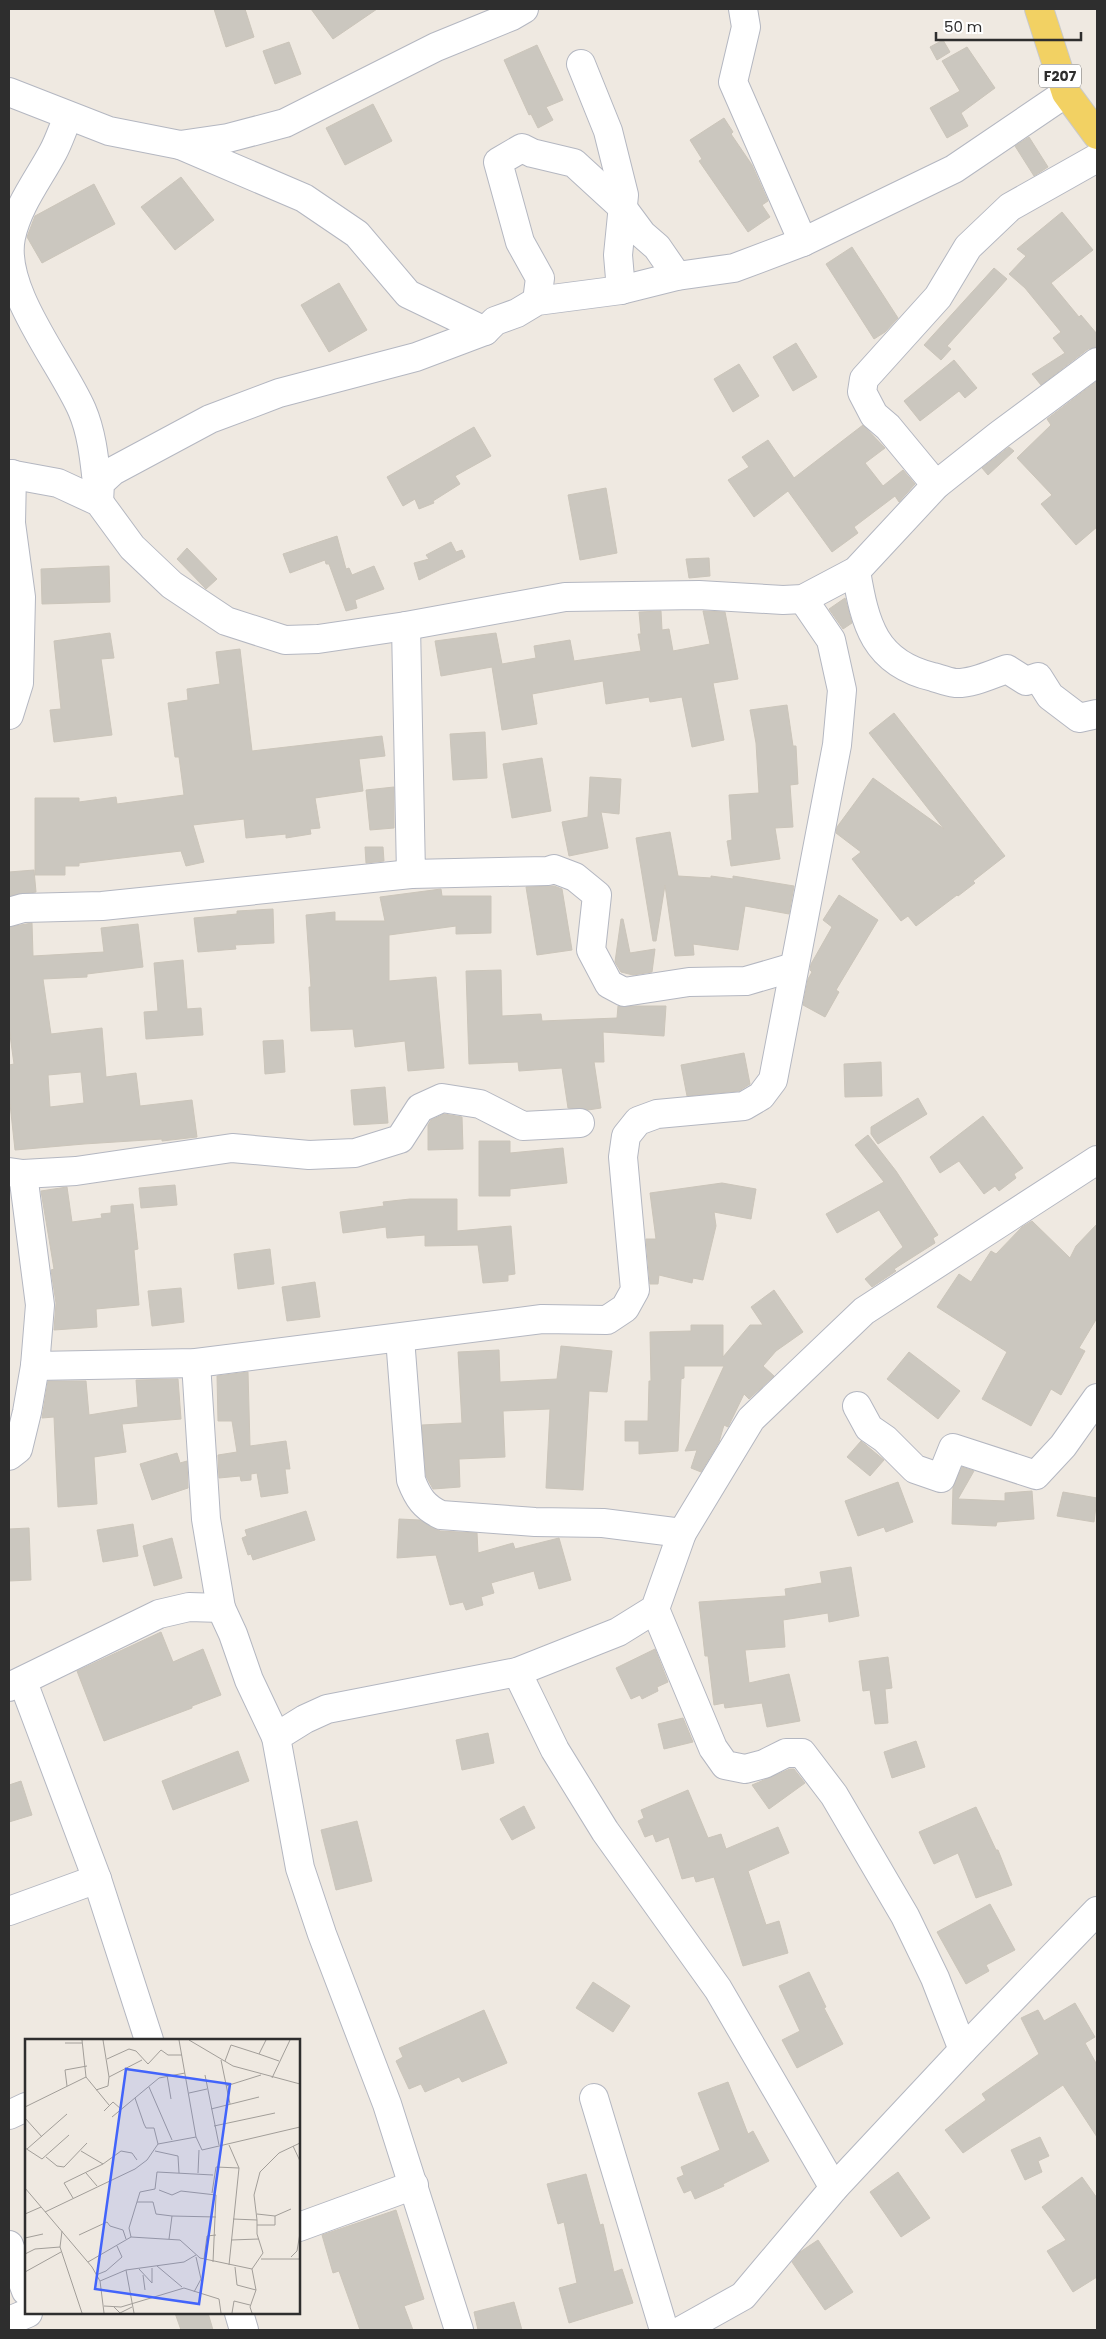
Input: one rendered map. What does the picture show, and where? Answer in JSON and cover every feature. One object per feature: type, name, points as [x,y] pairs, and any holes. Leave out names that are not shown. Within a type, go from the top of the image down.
[{"type":"main road","name":"F207","points":[[1039,9],[1066,93],[1097,135]]},
{"type":"street","points":[[180,145],[228,138],[285,123],[436,47],[512,16],[524,9]]},
{"type":"street","points":[[743,9],[746,27],[733,82],[803,242]]},
{"type":"street","points":[[581,64],[608,131],[624,195],[618,255],[621,290]]},
{"type":"street","points":[[9,92],[40,103],[68,117],[109,131],[180,145],[304,198],[358,234],[408,294],[485,331]]},
{"type":"street","points":[[99,502],[100,483],[113,471],[210,419],[280,393],[416,357],[485,331],[495,321],[517,313],[537,301],[621,290],[677,276],[734,268],[803,242],[954,169],[1066,93]]},
{"type":"street","points":[[68,117],[53,152],[28,192],[21,209],[11,237],[9,263],[18,291],[83,412],[94,450],[99,502]]},
{"type":"street","points":[[537,301],[540,278],[520,242],[498,162],[522,148],[532,153],[574,163],[622,207],[642,234],[657,247],[677,276]]},
{"type":"street","points":[[936,485],[888,427],[874,414],[862,392],[864,379],[938,298],[968,247],[996,220],[1010,207],[1097,158]]},
{"type":"street","points":[[9,715],[19,683],[21,597],[11,522],[10,474],[58,482],[99,502],[132,547],[172,585],[226,621],[285,640],[318,638],[406,626],[565,597],[698,595],[783,600],[803,599],[856,571],[936,485],[998,435],[1097,362]]},
{"type":"street","points":[[856,571],[862,604],[873,636],[893,661],[922,675],[956,683],[978,679],[1007,669],[1026,681],[1038,677],[1050,696],[1079,718],[1097,714]]},
{"type":"street","points":[[35,1366],[196,1363],[400,1338],[542,1318],[607,1320],[625,1308],[635,1290],[624,1157],[626,1136],[638,1121],[657,1114],[744,1106],[761,1096],[773,1080],[837,745],[842,690],[831,640],[803,599]]},
{"type":"street","points":[[406,626],[411,874]]},
{"type":"street","points":[[9,912],[23,908],[102,906],[411,874],[548,871],[554,869],[575,877],[597,895],[591,950],[608,984],[624,992],[689,982],[746,981],[794,968]]},
{"type":"street","points":[[9,1456],[18,1449],[35,1366],[40,1305],[16,1173],[76,1171],[232,1148],[309,1155],[355,1153],[400,1139],[420,1108],[442,1098],[480,1104],[524,1126],[580,1123]]},
{"type":"street","points":[[276,1737],[305,1719],[327,1709],[517,1672],[618,1632],[655,1609],[682,1533],[751,1418],[864,1311],[1097,1160]]},
{"type":"street","points":[[400,1338],[411,1480],[418,1499],[430,1509],[441,1514],[535,1522],[603,1524],[682,1533]]},
{"type":"street","points":[[196,1363],[206,1519],[221,1608],[233,1634],[248,1680],[276,1737],[300,1868],[414,2185],[459,2330]]},
{"type":"street","points":[[857,1406],[869,1428],[886,1439],[915,1469],[941,1478],[953,1448],[1036,1475],[1063,1446],[1097,1398]]},
{"type":"street","points":[[149,2039],[97,1879],[16,1684],[159,1614],[189,1606],[221,1608]]},
{"type":"street","points":[[655,1609],[713,1748],[725,1765],[745,1769],[764,1764],[786,1753],[802,1753],[823,1779],[905,1916],[935,1978],[963,2050]]},
{"type":"street","points":[[517,1672],[555,1750],[604,1831],[718,1989],[834,2188]]},
{"type":"street","points":[[9,1912],[97,1879]]},
{"type":"street","points":[[682,2330],[742,2296],[834,2188],[963,2050],[1096,1915]]},
{"type":"street","points":[[594,2098],[664,2330]]},
{"type":"street","points":[[9,2114],[25,2107]]},
{"type":"street","points":[[300,2227],[414,2185]]},
{"type":"street","points":[[9,2245],[25,2288]]},
{"type":"street","points":[[9,2321],[26,2314]]},
{"type":"street","points":[[34,2314],[41,2330]]},
{"type":"street","points":[[239,2314],[244,2330]]},
{"type":"building","points":[[214,9],[245,9],[254,37],[226,47]]},
{"type":"building","points":[[311,9],[377,9],[333,39]]},
{"type":"building","points":[[943,40],[950,52],[937,60],[930,47]]},
{"type":"building","points":[[289,42],[301,74],[275,84],[263,51]]},
{"type":"building","points":[[537,45],[563,100],[546,107],[553,120],[538,128],[531,114],[529,115],[504,60]]},
{"type":"building","points":[[967,47],[995,88],[961,113],[968,126],[947,138],[930,108],[960,91],[942,61]]},
{"type":"building","points":[[373,104],[392,141],[345,165],[326,128]]},
{"type":"building","points":[[724,118],[733,132],[731,134],[752,165],[768,201],[762,205],[770,217],[748,232],[699,161],[702,159],[690,140]]},
{"type":"building","points":[[1029,137],[1048,167],[1034,176],[1015,146]]},
{"type":"building","points":[[181,177],[214,220],[175,250],[141,207]]},
{"type":"building","points":[[94,184],[115,224],[42,263],[27,237],[35,216]]},
{"type":"building","points":[[1062,212],[1093,250],[1051,283],[1079,317],[1081,315],[1097,334],[1097,347],[1088,349],[1041,385],[1032,374],[1065,353],[1053,338],[1061,332],[1025,288],[1009,274],[1026,256],[1017,249]]},
{"type":"building","points":[[852,247],[898,318],[885,332],[874,339],[826,264]]},
{"type":"building","points":[[994,268],[1007,279],[947,346],[951,349],[941,360],[924,345]]},
{"type":"building","points":[[339,283],[367,330],[329,352],[301,305]]},
{"type":"building","points":[[796,343],[817,377],[793,391],[773,357]]},
{"type":"building","points":[[954,360],[977,388],[965,398],[959,391],[920,421],[904,401]]},
{"type":"building","points":[[739,364],[759,396],[733,412],[714,379]]},
{"type":"building","points":[[1097,381],[1097,527],[1076,545],[1041,504],[1052,495],[1017,458],[1051,425],[1047,419]]},
{"type":"building","points":[[863,425],[885,448],[865,463],[883,486],[903,470],[915,484],[899,502],[895,496],[854,527],[858,533],[832,552],[788,491],[754,517],[728,480],[749,467],[742,457],[768,440],[794,478]]},
{"type":"building","points":[[474,427],[491,456],[455,476],[460,484],[433,501],[434,503],[419,509],[415,499],[403,506],[387,477]]},
{"type":"building","points":[[1009,447],[1014,451],[988,475],[982,468]]},
{"type":"building","points":[[606,488],[617,553],[580,560],[568,495]]},
{"type":"building","points":[[337,536],[346,569],[349,568],[352,575],[374,566],[384,589],[355,600],[357,608],[346,611],[329,564],[326,564],[325,560],[290,573],[283,554]]},
{"type":"building","points":[[451,542],[456,552],[462,550],[465,557],[419,580],[414,563],[429,559],[426,555]]},
{"type":"building","points":[[187,548],[217,579],[206,589],[177,559]]},
{"type":"building","points":[[709,558],[710,576],[689,578],[686,559]]},
{"type":"building","points":[[109,566],[110,602],[42,604],[41,569]]},
{"type":"building","points":[[845,598],[852,623],[843,629],[829,609]]},
{"type":"building","points":[[661,611],[662,630],[669,629],[673,651],[710,644],[703,611],[725,612],[738,679],[713,683],[724,740],[692,747],[682,697],[650,702],[649,697],[606,704],[603,681],[532,694],[537,724],[502,730],[492,667],[441,676],[435,641],[496,633],[502,664],[536,658],[534,646],[570,640],[574,661],[641,651],[638,634],[641,634],[639,612]]},
{"type":"building","points":[[110,633],[114,658],[101,659],[112,735],[54,742],[50,710],[61,709],[54,641]]},
{"type":"building","points":[[240,649],[252,751],[382,736],[385,756],[359,759],[363,791],[315,798],[320,828],[310,829],[311,834],[286,838],[286,834],[246,838],[244,819],[193,825],[204,862],[186,866],[181,851],[79,863],[79,866],[65,866],[65,875],[35,875],[35,798],[79,798],[79,802],[116,797],[117,804],[184,795],[179,757],[175,757],[168,703],[188,700],[187,689],[220,684],[216,652]]},
{"type":"building","points":[[787,705],[793,746],[796,746],[798,784],[790,785],[793,827],[775,828],[780,859],[731,866],[727,841],[732,840],[729,795],[759,793],[756,743],[750,710]]},
{"type":"building","points":[[894,713],[1005,856],[973,881],[975,883],[916,926],[908,916],[901,921],[852,859],[861,852],[836,833],[837,827],[873,778],[944,829],[869,733]]},
{"type":"building","points":[[485,732],[487,778],[453,780],[450,734]]},
{"type":"building","points":[[542,758],[551,811],[512,818],[503,764]]},
{"type":"building","points":[[590,777],[621,779],[619,814],[601,812],[608,848],[569,856],[562,822],[588,817]]},
{"type":"building","points":[[394,787],[394,828],[370,830],[366,790]]},
{"type":"building","points":[[670,832],[678,876],[711,878],[711,876],[733,879],[733,876],[794,886],[789,914],[745,906],[738,950],[693,944],[694,955],[675,956],[665,885],[656,941],[653,941],[636,838]]},
{"type":"building","points":[[365,847],[383,847],[384,861],[366,863]]},
{"type":"building","points":[[34,870],[36,892],[9,896],[9,872]]},
{"type":"building","points":[[554,886],[562,889],[572,950],[537,955],[526,887]]},
{"type":"building","points":[[441,889],[442,896],[491,896],[491,933],[456,934],[456,926],[389,935],[389,981],[436,977],[444,1068],[408,1071],[405,1041],[355,1047],[353,1029],[311,1031],[309,987],[311,987],[306,915],[335,912],[335,921],[385,921],[380,897]]},
{"type":"building","points":[[839,895],[878,920],[836,990],[839,992],[825,1017],[803,1005],[808,979],[812,972],[810,970],[811,964],[832,927],[823,920]]},
{"type":"building","points":[[273,909],[274,943],[235,945],[236,949],[198,952],[194,918],[237,914],[237,911]]},
{"type":"building","points":[[621,919],[623,919],[630,953],[655,949],[652,972],[633,975],[621,972],[615,962]]},
{"type":"building","points":[[32,923],[33,956],[104,952],[101,928],[138,924],[143,967],[87,974],[87,977],[43,979],[51,1034],[102,1028],[106,1077],[136,1073],[140,1106],[192,1100],[197,1137],[15,1150],[9,1105],[9,1065],[14,1064],[9,1028],[9,927]],"holes":[[[81,1072],[84,1103],[50,1107],[48,1075]]]},
{"type":"building","points":[[183,960],[187,1009],[201,1008],[203,1035],[146,1039],[144,1012],[158,1011],[154,963]]},
{"type":"building","points":[[501,970],[502,1016],[541,1014],[542,1021],[617,1018],[618,1006],[666,1006],[664,1036],[603,1032],[604,1062],[594,1062],[601,1108],[588,1110],[568,1108],[562,1068],[519,1071],[518,1062],[469,1064],[466,971]]},
{"type":"building","points":[[283,1040],[285,1072],[265,1074],[263,1041]]},
{"type":"building","points":[[744,1053],[750,1084],[739,1091],[687,1096],[681,1065]]},
{"type":"building","points":[[881,1062],[882,1096],[845,1097],[844,1064]]},
{"type":"building","points":[[385,1087],[388,1123],[354,1125],[351,1090]]},
{"type":"building","points":[[918,1098],[927,1114],[878,1144],[871,1134],[871,1127]]},
{"type":"building","points":[[444,1114],[462,1117],[463,1149],[428,1150],[428,1125],[431,1120]]},
{"type":"building","points":[[983,1116],[1023,1168],[1014,1174],[1016,1178],[999,1191],[995,1186],[984,1194],[959,1161],[940,1173],[930,1157]]},
{"type":"building","points":[[868,1135],[896,1171],[938,1235],[933,1238],[935,1243],[894,1269],[896,1271],[872,1287],[865,1279],[903,1247],[879,1210],[837,1233],[826,1214],[884,1182],[855,1145]]},
{"type":"building","points":[[479,1141],[510,1141],[510,1153],[563,1148],[567,1183],[510,1189],[510,1196],[479,1196]]},
{"type":"building","points":[[722,1183],[756,1189],[751,1219],[714,1212],[716,1226],[703,1280],[693,1278],[692,1283],[659,1275],[658,1284],[650,1284],[646,1239],[656,1239],[650,1193]]},
{"type":"building","points":[[175,1185],[177,1205],[141,1208],[139,1188]]},
{"type":"building","points":[[67,1187],[72,1222],[102,1218],[101,1214],[111,1213],[111,1206],[133,1204],[138,1249],[134,1250],[139,1305],[96,1309],[97,1327],[54,1330],[56,1303],[51,1270],[54,1269],[41,1191]]},
{"type":"building","points":[[410,1199],[457,1199],[457,1231],[511,1226],[515,1274],[508,1275],[508,1281],[483,1283],[478,1245],[425,1246],[425,1235],[387,1238],[386,1227],[343,1233],[340,1212],[384,1206],[383,1202]]},
{"type":"building","points":[[1032,1221],[1070,1258],[1076,1246],[1097,1224],[1097,1318],[1079,1348],[1085,1351],[1061,1395],[1051,1389],[1031,1426],[982,1399],[1007,1352],[937,1307],[959,1274],[971,1282],[991,1251],[996,1254],[1022,1227]]},
{"type":"building","points":[[270,1249],[274,1284],[238,1289],[234,1254]]},
{"type":"building","points":[[315,1282],[320,1317],[287,1321],[282,1287]]},
{"type":"building","points":[[181,1288],[184,1322],[152,1326],[148,1291]]},
{"type":"building","points":[[774,1290],[803,1332],[776,1351],[763,1366],[774,1376],[749,1399],[744,1394],[728,1427],[724,1425],[719,1442],[701,1472],[691,1468],[697,1450],[685,1451],[724,1366],[684,1366],[684,1378],[681,1379],[678,1451],[639,1454],[639,1441],[625,1441],[625,1421],[648,1421],[649,1381],[651,1381],[650,1332],[691,1331],[691,1325],[723,1325],[723,1357],[750,1325],[763,1325],[751,1307]]},
{"type":"building","points":[[561,1346],[612,1351],[607,1392],[589,1391],[583,1490],[546,1488],[550,1409],[503,1411],[505,1457],[459,1459],[460,1487],[433,1489],[426,1476],[422,1425],[462,1423],[458,1352],[499,1350],[500,1382],[557,1379]]},
{"type":"building","points":[[909,1352],[960,1391],[938,1419],[887,1379]]},
{"type":"building","points":[[248,1372],[250,1446],[286,1441],[290,1469],[285,1469],[288,1493],[261,1497],[257,1473],[251,1474],[251,1480],[241,1481],[240,1476],[219,1478],[218,1455],[237,1452],[232,1421],[218,1421],[217,1376]]},
{"type":"building","points":[[178,1379],[181,1419],[122,1424],[126,1452],[94,1457],[97,1504],[58,1507],[54,1417],[42,1418],[48,1381],[86,1381],[89,1415],[138,1407],[136,1380]]},
{"type":"building","points":[[861,1441],[884,1460],[870,1476],[847,1457]]},
{"type":"building","points":[[177,1453],[180,1463],[187,1461],[188,1488],[152,1500],[140,1464]]},
{"type":"building","points":[[962,1467],[974,1471],[958,1499],[1005,1501],[1005,1493],[1032,1491],[1034,1519],[997,1522],[996,1526],[952,1524],[953,1487]]},
{"type":"building","points":[[898,1482],[913,1522],[886,1532],[884,1527],[858,1536],[845,1501]]},
{"type":"building","points":[[1063,1492],[1097,1498],[1094,1522],[1057,1516]]},
{"type":"building","points":[[306,1511],[315,1540],[253,1560],[251,1554],[248,1555],[242,1538],[247,1536],[245,1530]]},
{"type":"building","points":[[399,1519],[420,1520],[440,1531],[477,1533],[478,1553],[513,1543],[515,1549],[559,1538],[571,1580],[539,1589],[534,1571],[491,1583],[494,1593],[481,1597],[483,1605],[466,1610],[463,1602],[450,1605],[436,1555],[397,1558]]},
{"type":"building","points":[[133,1524],[138,1556],[103,1562],[97,1530]]},
{"type":"building","points":[[29,1528],[31,1580],[9,1581],[9,1529]]},
{"type":"building","points":[[172,1538],[182,1578],[154,1586],[143,1546]]},
{"type":"building","points":[[851,1567],[859,1616],[829,1622],[828,1613],[783,1620],[785,1647],[745,1650],[749,1683],[789,1674],[800,1721],[767,1727],[762,1703],[725,1708],[724,1703],[714,1705],[708,1656],[705,1656],[699,1602],[786,1596],[785,1589],[822,1583],[820,1572]]},
{"type":"building","points":[[161,1632],[173,1662],[203,1649],[221,1695],[104,1741],[77,1671]]},
{"type":"building","points":[[655,1649],[668,1682],[657,1687],[658,1691],[642,1699],[640,1695],[631,1699],[616,1668]]},
{"type":"building","points":[[888,1657],[892,1688],[885,1689],[888,1723],[875,1724],[870,1690],[863,1691],[859,1661]]},
{"type":"building","points":[[683,1718],[693,1742],[664,1749],[658,1724]]},
{"type":"building","points":[[488,1733],[494,1763],[462,1770],[456,1740]]},
{"type":"building","points":[[916,1741],[925,1767],[892,1778],[884,1752]]},
{"type":"building","points":[[238,1751],[249,1781],[173,1810],[162,1781]]},
{"type":"building","points":[[794,1769],[805,1783],[769,1809],[752,1785]]},
{"type":"building","points":[[21,1781],[32,1815],[9,1822],[9,1785]]},
{"type":"building","points":[[688,1790],[708,1838],[721,1834],[726,1849],[778,1827],[789,1853],[748,1871],[766,1925],[779,1921],[788,1953],[743,1966],[714,1877],[696,1882],[694,1876],[682,1879],[669,1837],[656,1842],[653,1834],[645,1837],[638,1821],[644,1818],[641,1810]]},
{"type":"building","points":[[524,1806],[535,1828],[512,1840],[500,1819]]},
{"type":"building","points":[[976,1807],[996,1850],[998,1850],[1012,1885],[976,1898],[958,1853],[934,1864],[919,1832]]},
{"type":"building","points":[[357,1821],[372,1881],[336,1890],[321,1830]]},
{"type":"building","points":[[990,1904],[1015,1950],[986,1965],[989,1971],[966,1984],[937,1932]]},
{"type":"building","points":[[809,1972],[826,2007],[824,2008],[843,2044],[797,2068],[782,2040],[800,2031],[779,1986]]},
{"type":"building","points":[[593,1982],[630,2006],[613,2032],[576,2008]]},
{"type":"building","points":[[1075,2003],[1095,2037],[1085,2043],[1097,2065],[1097,2137],[1063,2085],[963,2153],[945,2130],[986,2100],[982,2094],[1039,2054],[1021,2018],[1038,2010],[1044,2021]]},
{"type":"building","points":[[484,2010],[507,2063],[462,2082],[459,2077],[425,2092],[421,2084],[409,2089],[396,2061],[403,2057],[399,2048]]},
{"type":"building","points":[[728,2082],[748,2134],[753,2131],[769,2161],[723,2184],[724,2186],[695,2199],[691,2190],[684,2193],[677,2178],[684,2175],[681,2167],[720,2150],[698,2093]]},
{"type":"building","points":[[1040,2137],[1049,2156],[1038,2161],[1042,2172],[1025,2180],[1011,2150]]},
{"type":"building","points":[[898,2172],[930,2218],[901,2237],[870,2192]]},
{"type":"building","points":[[586,2174],[600,2225],[603,2224],[614,2272],[622,2269],[633,2303],[569,2323],[559,2288],[577,2283],[564,2222],[558,2224],[547,2184]]},
{"type":"building","points":[[1082,2177],[1097,2198],[1097,2277],[1073,2292],[1047,2251],[1066,2240],[1042,2207]]},
{"type":"building","points":[[396,2210],[424,2299],[404,2306],[413,2330],[360,2330],[339,2271],[333,2273],[322,2235]]},
{"type":"building","points":[[818,2240],[853,2292],[825,2310],[792,2262],[800,2252]]},
{"type":"building","points":[[514,2302],[522,2330],[478,2330],[474,2312]]},
{"type":"building","points":[[175,2314],[208,2314],[213,2330],[181,2330]]}]
